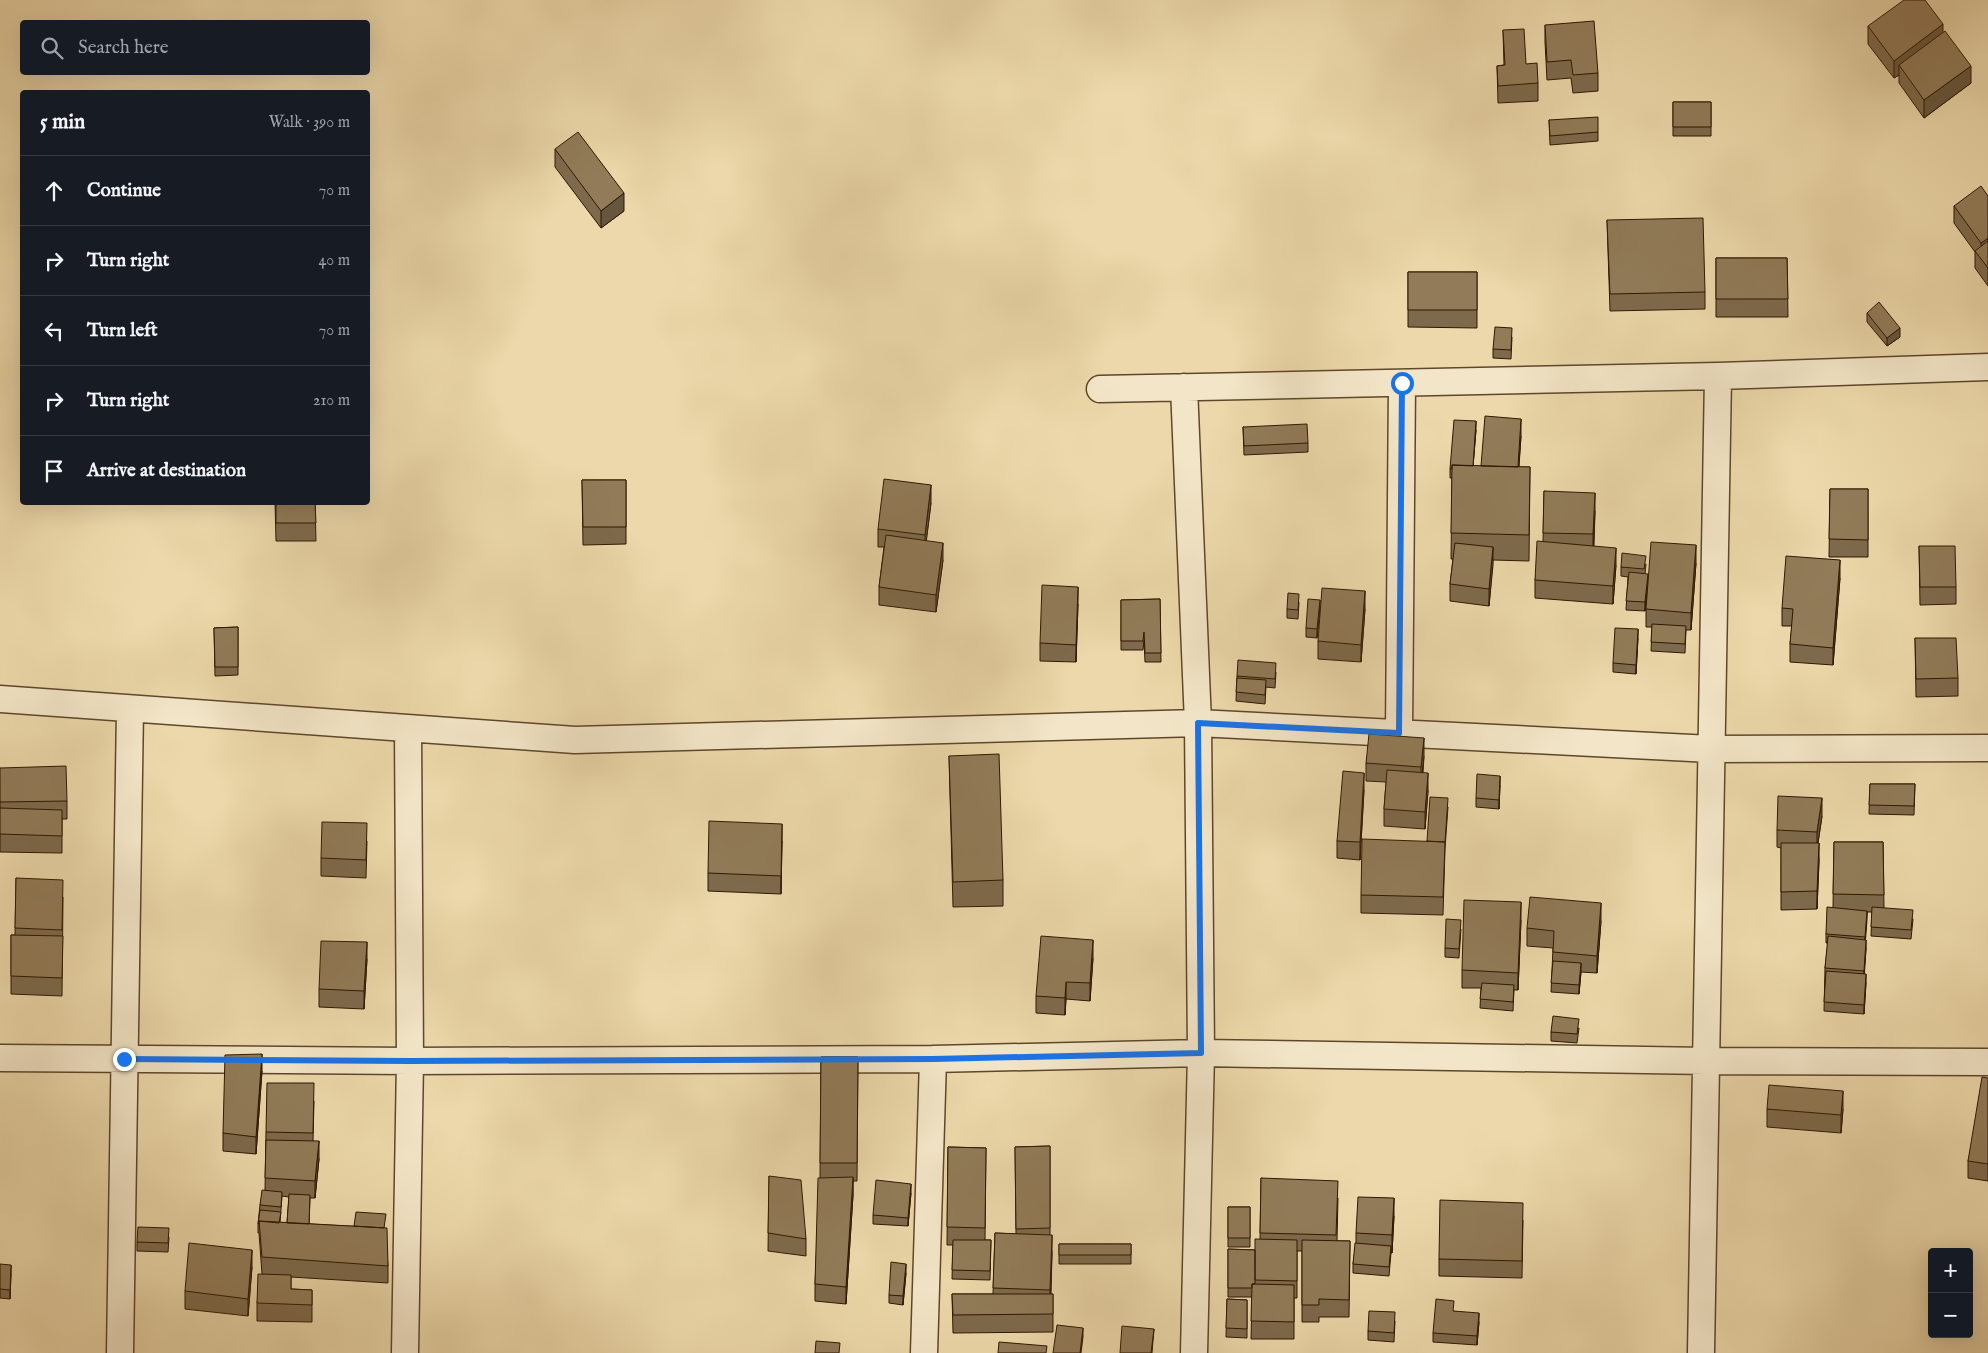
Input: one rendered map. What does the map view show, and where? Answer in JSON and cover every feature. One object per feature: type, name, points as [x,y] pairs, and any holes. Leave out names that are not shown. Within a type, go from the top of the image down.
[{"type":"street","points":[[1100,389],[1718,376],[1988,368]]},
{"type":"street","points":[[1701,1353],[1718,376]]},
{"type":"street","points":[[1399,733],[1402,383]]},
{"type":"street","points":[[1184,387],[1198,723],[1201,1053],[1194,1353]]},
{"type":"street","points":[[0,699],[575,740],[1198,723],[1712,748],[1988,748]]},
{"type":"street","points":[[120,1353],[130,709]]},
{"type":"street","points":[[405,1353],[410,1061],[408,728]]},
{"type":"street","points":[[0,1058],[410,1061],[933,1059],[1201,1053],[1706,1061],[1988,1062]]},
{"type":"street","points":[[924,1353],[933,1059]]},
{"type":"building","points":[[1904,0],[1925,0],[1943,24],[1894,61],[1868,26]]},
{"type":"building","points":[[1594,21],[1598,73],[1573,75],[1571,60],[1547,62],[1545,25]]},
{"type":"building","points":[[1524,29],[1526,64],[1537,63],[1538,83],[1498,86],[1497,66],[1505,65],[1503,30]]},
{"type":"building","points":[[1945,31],[1971,66],[1924,100],[1899,65]]},
{"type":"building","points":[[1673,102],[1711,102],[1711,127],[1673,127]]},
{"type":"building","points":[[1598,117],[1598,132],[1550,136],[1549,120]]},
{"type":"building","points":[[578,132],[624,193],[601,211],[555,149]]},
{"type":"building","points":[[1981,186],[1988,196],[1988,238],[1981,243],[1954,206]]},
{"type":"building","points":[[1703,218],[1705,292],[1610,294],[1607,220]]},
{"type":"building","points":[[1988,241],[1988,268],[1975,251]]},
{"type":"building","points":[[1716,258],[1787,258],[1788,299],[1716,299]]},
{"type":"building","points":[[1408,272],[1477,272],[1477,310],[1408,310]]},
{"type":"building","points":[[1879,302],[1900,328],[1887,338],[1867,313]]},
{"type":"building","points":[[1495,327],[1512,328],[1511,350],[1493,349]]},
{"type":"building","points":[[1485,416],[1521,419],[1518,467],[1481,466]]},
{"type":"building","points":[[1454,420],[1476,421],[1473,466],[1452,465],[1452,469],[1450,469]]},
{"type":"building","points":[[1307,424],[1308,443],[1244,446],[1243,427]]},
{"type":"building","points":[[1452,465],[1530,467],[1529,535],[1451,533]]},
{"type":"building","points":[[884,479],[931,485],[925,535],[878,529]]},
{"type":"building","points":[[582,480],[626,480],[626,527],[583,527]]},
{"type":"building","points":[[1830,489],[1868,489],[1868,540],[1829,539]]},
{"type":"building","points":[[1544,491],[1595,493],[1593,534],[1543,533]]},
{"type":"building","points":[[276,505],[315,505],[316,523],[276,523]]},
{"type":"building","points":[[886,535],[943,543],[936,595],[879,587]]},
{"type":"building","points":[[1537,541],[1616,548],[1613,586],[1535,580]]},
{"type":"building","points":[[1651,542],[1696,545],[1691,613],[1646,609]]},
{"type":"building","points":[[1455,543],[1493,547],[1489,589],[1450,584]]},
{"type":"building","points":[[1919,546],[1955,546],[1956,587],[1920,587]]},
{"type":"building","points":[[1622,553],[1646,556],[1644,569],[1621,567]]},
{"type":"building","points":[[1786,556],[1840,560],[1833,648],[1790,644],[1793,609],[1782,608]]},
{"type":"building","points":[[1629,572],[1648,574],[1645,602],[1626,601]]},
{"type":"building","points":[[1042,585],[1078,587],[1076,645],[1040,643]]},
{"type":"building","points":[[1322,588],[1365,591],[1361,645],[1318,641]]},
{"type":"building","points":[[1288,593],[1299,594],[1298,610],[1287,609]]},
{"type":"building","points":[[1160,599],[1161,653],[1145,653],[1144,632],[1143,641],[1121,641],[1121,600]]},
{"type":"building","points":[[1308,599],[1320,600],[1317,629],[1306,628]]},
{"type":"building","points":[[1652,624],[1686,626],[1685,644],[1651,642]]},
{"type":"building","points":[[238,627],[238,667],[215,667],[214,628]]},
{"type":"building","points":[[1615,628],[1638,629],[1636,665],[1613,663]]},
{"type":"building","points":[[1915,638],[1956,638],[1958,678],[1916,679]]},
{"type":"building","points":[[1238,660],[1276,663],[1275,679],[1237,676]]},
{"type":"building","points":[[1237,678],[1266,680],[1265,695],[1236,692]]},
{"type":"building","points":[[1369,734],[1424,738],[1421,767],[1366,763]]},
{"type":"building","points":[[999,754],[1003,880],[953,882],[949,756]]},
{"type":"building","points":[[66,766],[67,801],[0,802],[0,768]]},
{"type":"building","points":[[1387,770],[1428,773],[1425,812],[1384,809]]},
{"type":"building","points":[[1343,771],[1364,773],[1360,842],[1337,841]]},
{"type":"building","points":[[1477,774],[1500,776],[1499,800],[1476,798]]},
{"type":"building","points":[[1870,784],[1915,784],[1914,806],[1869,805]]},
{"type":"building","points":[[1778,796],[1822,798],[1817,832],[1777,830]]},
{"type":"building","points":[[1430,797],[1448,798],[1445,842],[1427,841]]},
{"type":"building","points":[[0,808],[62,810],[62,836],[0,834]]},
{"type":"building","points":[[709,821],[782,824],[781,876],[708,873]]},
{"type":"building","points":[[322,822],[367,823],[366,860],[321,858]]},
{"type":"building","points":[[1362,839],[1445,842],[1443,897],[1361,895]]},
{"type":"building","points":[[1834,842],[1883,842],[1884,895],[1833,894]]},
{"type":"building","points":[[1781,843],[1819,843],[1817,891],[1781,892]]},
{"type":"building","points":[[16,878],[63,880],[62,930],[15,928]]},
{"type":"building","points":[[1530,897],[1601,903],[1597,956],[1553,952],[1554,931],[1527,928]]},
{"type":"building","points":[[1464,900],[1521,902],[1518,973],[1462,970]]},
{"type":"building","points":[[1827,907],[1867,911],[1865,937],[1826,934]]},
{"type":"building","points":[[1872,907],[1913,910],[1911,930],[1871,927]]},
{"type":"building","points":[[1446,919],[1461,920],[1459,949],[1445,948]]},
{"type":"building","points":[[11,935],[63,936],[62,978],[11,976]]},
{"type":"building","points":[[1041,936],[1093,940],[1090,983],[1066,982],[1065,998],[1036,996]]},
{"type":"building","points":[[1828,936],[1866,940],[1864,971],[1825,968]]},
{"type":"building","points":[[321,941],[367,942],[364,991],[319,989]]},
{"type":"building","points":[[1553,961],[1581,963],[1579,985],[1551,983]]},
{"type":"building","points":[[1826,971],[1866,974],[1864,1005],[1824,1002]]},
{"type":"building","points":[[1482,983],[1514,985],[1513,1002],[1480,999]]},
{"type":"building","points":[[1553,1016],[1579,1019],[1577,1034],[1551,1032]]},
{"type":"building","points":[[262,1054],[256,1137],[223,1133],[225,1055]]},
{"type":"building","points":[[821,1057],[858,1057],[857,1163],[820,1163]]},
{"type":"building","points":[[1982,1077],[1988,1078],[1988,1164],[1968,1161]]},
{"type":"building","points":[[267,1083],[314,1083],[313,1133],[266,1132]]},
{"type":"building","points":[[1769,1085],[1843,1091],[1841,1115],[1767,1109]]},
{"type":"building","points":[[266,1140],[319,1141],[315,1181],[265,1178]]},
{"type":"building","points":[[1050,1146],[1050,1228],[1016,1229],[1015,1147]]},
{"type":"building","points":[[948,1147],[986,1148],[985,1228],[947,1227]]},
{"type":"building","points":[[769,1176],[801,1180],[806,1239],[768,1233]]},
{"type":"building","points":[[853,1177],[846,1287],[815,1284],[818,1178]]},
{"type":"building","points":[[1261,1178],[1338,1181],[1336,1235],[1260,1233]]},
{"type":"building","points":[[876,1180],[911,1184],[908,1218],[873,1215]]},
{"type":"building","points":[[262,1190],[282,1192],[281,1207],[260,1205]]},
{"type":"building","points":[[289,1194],[310,1195],[309,1224],[287,1223]]},
{"type":"building","points":[[1358,1197],[1394,1198],[1392,1235],[1356,1233]]},
{"type":"building","points":[[1440,1200],[1523,1203],[1522,1261],[1439,1259]]},
{"type":"building","points":[[1228,1207],[1250,1207],[1250,1238],[1228,1238]]},
{"type":"building","points":[[260,1210],[281,1212],[279,1223],[259,1221],[258,1224]]},
{"type":"building","points":[[356,1212],[386,1214],[384,1228],[354,1226]]},
{"type":"building","points":[[259,1221],[387,1228],[388,1266],[262,1257]]},
{"type":"building","points":[[138,1227],[169,1228],[168,1243],[137,1242]]},
{"type":"building","points":[[995,1233],[1052,1235],[1050,1290],[993,1288]]},
{"type":"building","points":[[1255,1239],[1297,1240],[1297,1281],[1255,1280]]},
{"type":"building","points":[[953,1240],[991,1240],[990,1271],[952,1270]]},
{"type":"building","points":[[1302,1240],[1350,1241],[1349,1300],[1319,1299],[1319,1305],[1302,1305]]},
{"type":"building","points":[[189,1243],[252,1250],[248,1299],[185,1291]]},
{"type":"building","points":[[1355,1243],[1391,1246],[1389,1267],[1353,1264]]},
{"type":"building","points":[[1059,1244],[1131,1244],[1131,1255],[1059,1255]]},
{"type":"building","points":[[1228,1249],[1255,1250],[1255,1284],[1252,1284],[1252,1288],[1228,1288]]},
{"type":"building","points":[[891,1262],[906,1264],[903,1296],[889,1295]]},
{"type":"building","points":[[0,1264],[11,1265],[10,1290],[0,1289]]},
{"type":"building","points":[[258,1274],[291,1275],[291,1289],[312,1290],[312,1305],[257,1303]]},
{"type":"building","points":[[1252,1284],[1294,1285],[1294,1322],[1251,1321]]},
{"type":"building","points":[[952,1294],[1053,1294],[1053,1314],[953,1315]]},
{"type":"building","points":[[1227,1299],[1247,1300],[1247,1329],[1226,1328]]},
{"type":"building","points":[[1436,1299],[1454,1301],[1453,1311],[1479,1313],[1477,1336],[1433,1333]]},
{"type":"building","points":[[1369,1311],[1395,1312],[1394,1333],[1368,1331]]},
{"type":"building","points":[[1057,1325],[1083,1328],[1080,1353],[1053,1353]]},
{"type":"building","points":[[1122,1326],[1154,1329],[1151,1353],[1120,1353]]},
{"type":"building","points":[[816,1341],[840,1343],[839,1353],[815,1353]]},
{"type":"building","points":[[999,1342],[1047,1346],[1046,1353],[998,1353]]},
{"type":"route","points":[[124,1059],[410,1061],[933,1059],[1201,1053],[1198,723],[1399,733],[1402,383]]}]
